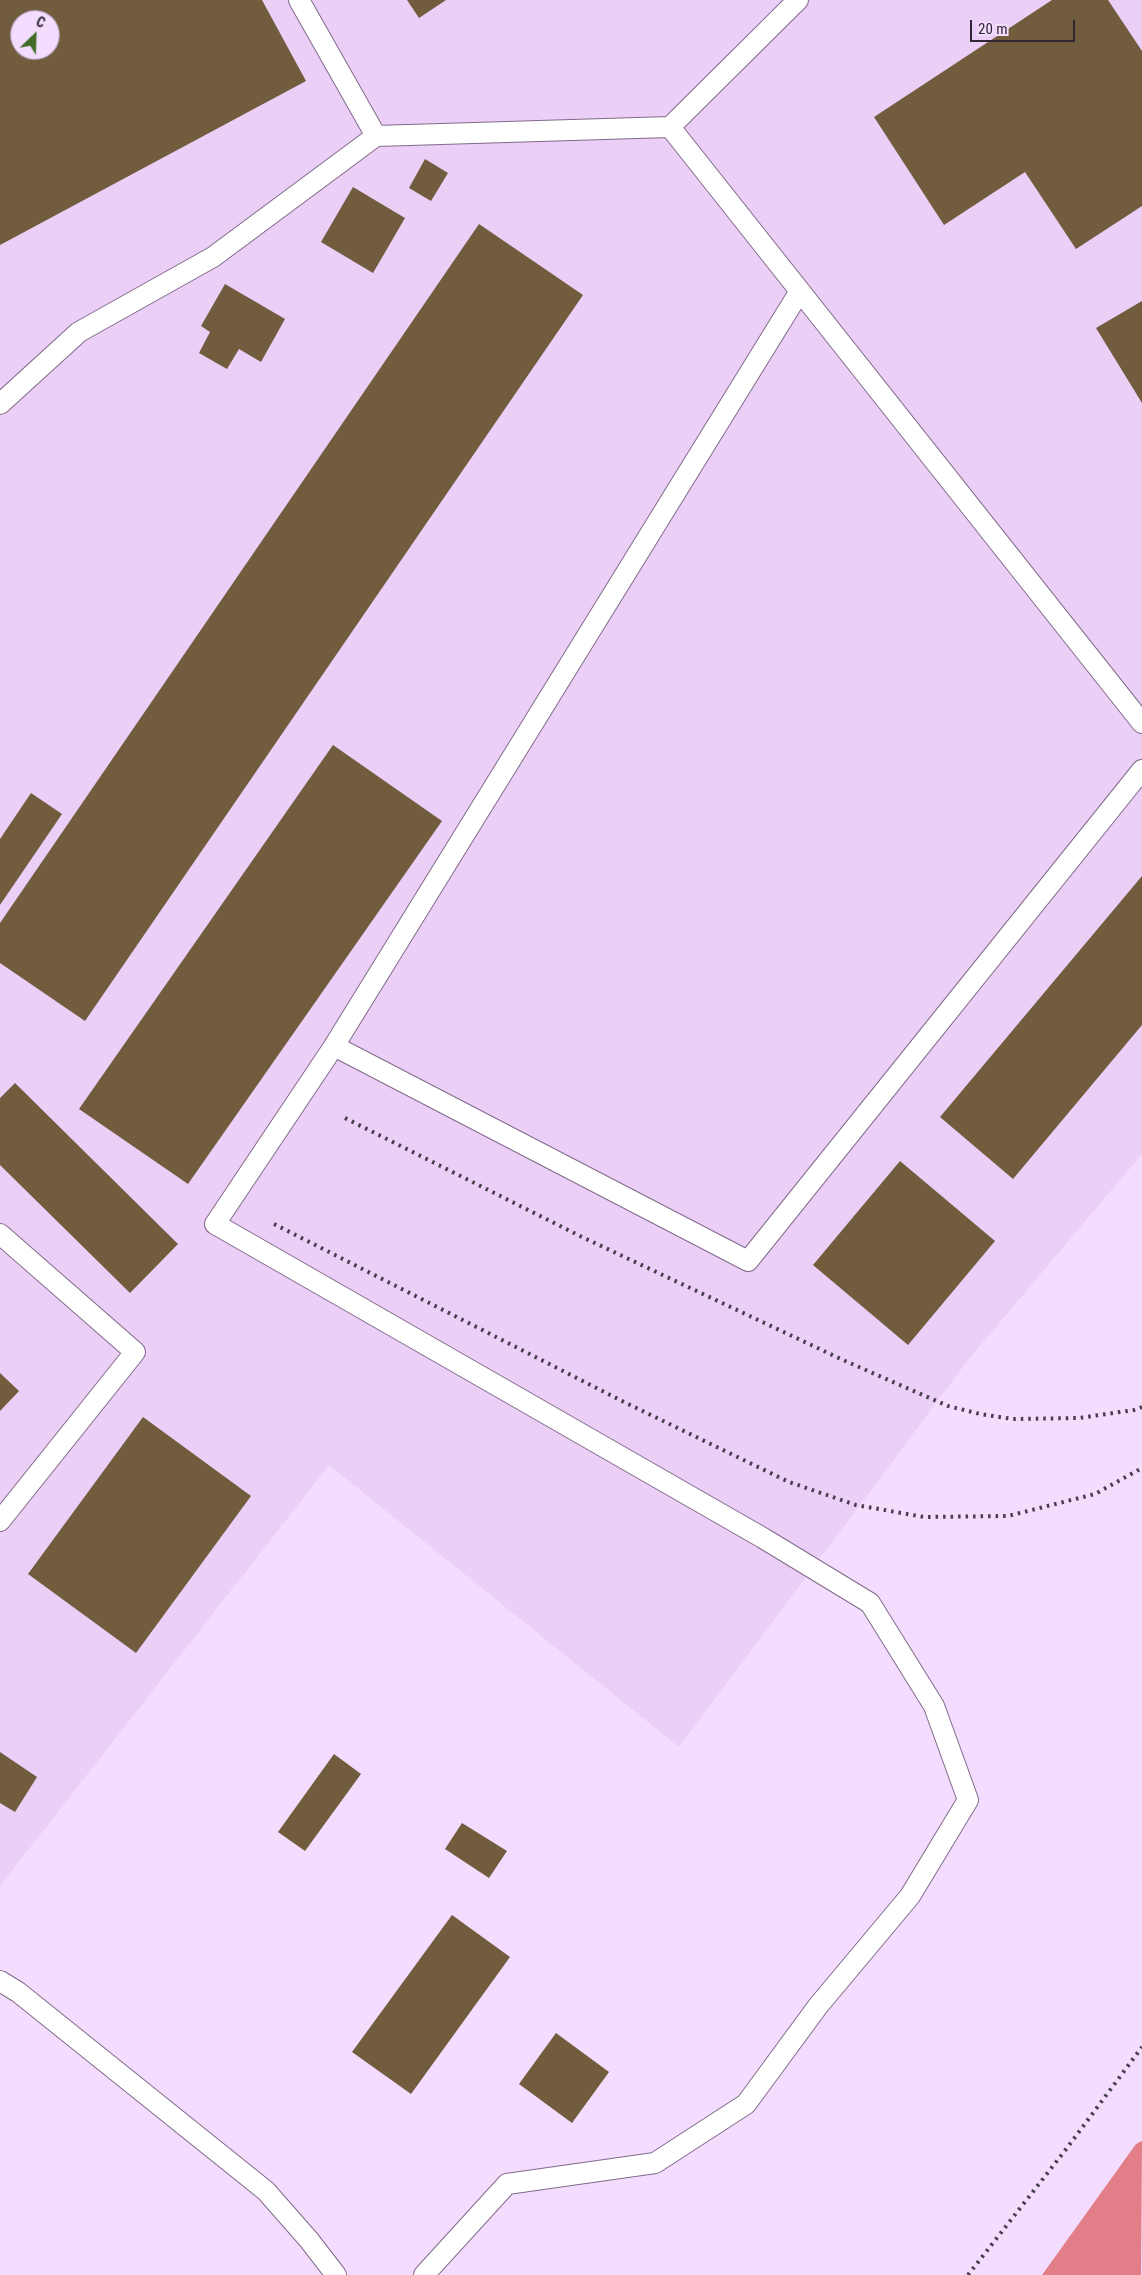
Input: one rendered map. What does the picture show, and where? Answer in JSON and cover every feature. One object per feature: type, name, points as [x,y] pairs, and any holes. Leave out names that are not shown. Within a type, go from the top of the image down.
[{"type":"lane","points":[[299,0],[376,136]]},
{"type":"lane","points":[[0,404],[79,332],[213,256],[376,136],[670,127],[798,0]]},
{"type":"lane","points":[[670,127],[1142,723]]},
{"type":"lane","points":[[424,2275],[507,2184],[655,2163],[746,2104],[818,2006],[910,1896],[968,1800],[934,1706],[870,1603],[762,1538],[216,1224],[334,1046],[800,291]]},
{"type":"lane","points":[[334,1046],[748,1261],[1142,770]]},
{"type":"lane","points":[[0,1234],[136,1352],[0,1520]]},
{"type":"lane","points":[[0,1981],[18,1992],[266,2191],[309,2240],[336,2275]]},
{"type":"shaded area","points":[[0,0],[1142,0],[1142,1154],[968,1360],[679,1747],[329,1465],[0,1886]]},
{"type":"shaded area","points":[[1142,2141],[1141,2275],[1042,2275],[1136,2144]]},
{"type":"building","points":[[0,0],[262,0],[306,81],[0,245]]},
{"type":"building","points":[[407,0],[446,0],[419,18]]},
{"type":"building","points":[[1052,0],[1108,0],[1142,51],[1142,206],[1076,249],[1025,172],[944,225],[874,117]]},
{"type":"building","points":[[425,159],[448,173],[431,201],[409,188]]},
{"type":"building","points":[[353,187],[405,218],[373,273],[321,242]]},
{"type":"building","points":[[479,224],[583,295],[85,1021],[0,963],[0,923]]},
{"type":"building","points":[[225,284],[285,319],[261,362],[239,349],[227,369],[199,353],[210,332],[201,326]]},
{"type":"building","points":[[1142,301],[1142,403],[1096,328]]},
{"type":"building","points":[[333,745],[442,821],[188,1184],[79,1109]]},
{"type":"building","points":[[31,793],[62,814],[0,905],[0,839]]},
{"type":"building","points":[[1142,876],[1142,1025],[1013,1179],[940,1117]]},
{"type":"building","points":[[15,1083],[178,1244],[130,1293],[0,1165],[0,1098]]},
{"type":"building","points":[[900,1161],[995,1241],[908,1345],[813,1265]]},
{"type":"building","points":[[0,1373],[19,1391],[0,1411]]},
{"type":"building","points":[[143,1417],[251,1496],[136,1653],[28,1574]]},
{"type":"building","points":[[0,1752],[37,1777],[15,1812],[0,1803]]},
{"type":"building","points":[[334,1754],[361,1774],[305,1851],[278,1832]]},
{"type":"building","points":[[462,1823],[507,1851],[489,1878],[445,1849]]},
{"type":"building","points":[[452,1915],[510,1957],[411,2094],[352,2052]]},
{"type":"building","points":[[556,2033],[609,2072],[572,2123],[519,2084]]},
{"type":"railway","points":[[345,1118],[580,1236],[843,1360],[948,1406],[980,1414],[1013,1419],[1079,1418],[1134,1410],[1142,1407]]},
{"type":"railway","points":[[274,1224],[622,1401],[789,1482],[856,1505],[924,1517],[1008,1516],[1095,1494],[1142,1468]]},
{"type":"railway","points":[[968,2275],[1067,2148],[1142,2047]]}]
